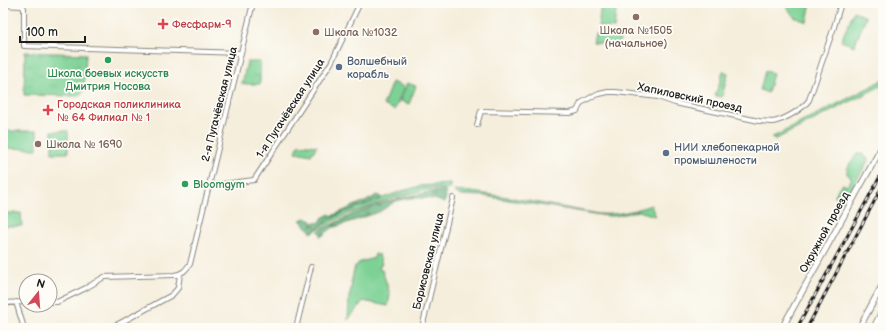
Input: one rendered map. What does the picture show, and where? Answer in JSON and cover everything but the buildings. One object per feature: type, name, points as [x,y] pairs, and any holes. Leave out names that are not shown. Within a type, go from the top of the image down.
[{"type":"main road","points":[[874,328],[883,311]]},
{"type":"main road","points":[[879,328],[883,322]]},
{"type":"street","name":"2-я Пугачёвская улица","points":[[112,328],[172,295],[178,288],[180,274],[185,271],[190,264],[253,3]]},
{"type":"street","name":"1-я Пугачёвская улица","points":[[208,186],[254,180],[331,63],[360,3]]},
{"type":"street","name":"Хапиловский проезд","points":[[477,125],[480,111],[570,113],[577,110],[581,103],[595,95],[608,92],[658,97],[674,103],[759,121],[770,122],[779,120],[803,107],[809,100],[841,3]]},
{"type":"street","points":[[3,5],[22,6],[24,8],[24,46],[241,53]]},
{"type":"street","name":"Окружной проезд","points":[[782,328],[883,145]]},
{"type":"street","name":"Борисовская улица","points":[[422,328],[453,198]]},
{"type":"street","points":[[296,328],[311,267]]},
{"type":"street","points":[[58,302],[104,278],[180,274]]},
{"type":"street","points":[[859,328],[883,284]]},
{"type":"street","points":[[3,303],[16,302],[24,328]]},
{"type":"green space","points":[[601,3],[617,3],[614,28],[598,26]]},
{"type":"green space","points":[[793,3],[804,3],[810,7],[807,22],[794,17],[787,7]]},
{"type":"green space","points":[[854,11],[866,17],[854,46],[841,41]]},
{"type":"green space","points":[[595,33],[620,37],[619,45],[593,42]]},
{"type":"green space","points":[[25,52],[86,54],[84,90],[79,96],[24,95]]},
{"type":"green space","points":[[247,62],[260,62],[260,84],[242,84]]},
{"type":"green space","points":[[765,71],[773,73],[768,93],[760,90]]},
{"type":"green space","points":[[723,72],[728,73],[722,97],[715,96]]},
{"type":"green space","points":[[883,79],[883,85],[776,139],[771,138],[872,86]]},
{"type":"green space","points":[[392,82],[404,87],[395,110],[383,105]]},
{"type":"green space","points":[[407,83],[416,86],[409,104],[400,101]]},
{"type":"green space","points":[[3,131],[37,131],[37,149],[3,148]]},
{"type":"green space","points":[[52,131],[68,131],[68,153],[52,153]]},
{"type":"green space","points":[[299,144],[317,146],[311,155],[296,152]]},
{"type":"green space","points":[[858,154],[862,154],[868,159],[868,161],[846,198],[844,200],[840,200],[835,195],[839,187],[843,184],[847,186],[852,178],[847,174],[847,171],[852,160]]},
{"type":"green space","points":[[450,184],[450,189],[423,190],[390,199],[341,217],[311,233],[337,215],[402,191],[421,186]]},
{"type":"green space","points":[[445,191],[446,198],[444,203],[438,200],[425,198],[410,198],[396,201],[379,212],[332,228],[320,237],[321,233],[318,232],[349,216],[379,204],[410,196]]},
{"type":"green space","points":[[454,191],[507,197],[599,214],[626,212],[651,205],[655,216],[639,211],[615,216],[607,216],[484,196],[459,195]]},
{"type":"green space","points":[[377,195],[381,197],[381,199],[337,215],[311,232],[300,220],[305,218],[312,221],[312,225],[314,222],[318,223],[322,218],[330,214],[332,216],[365,202]]},
{"type":"green space","points":[[3,213],[21,213],[22,226],[3,226]]},
{"type":"green space","points":[[375,254],[379,255],[382,264],[379,266],[380,270],[382,270],[390,294],[388,306],[363,301],[348,320],[349,297],[355,266],[358,265],[358,263],[374,258]]},
{"type":"railway","points":[[797,328],[883,171]]},
{"type":"railway","points":[[807,328],[883,185]]},
{"type":"place","name":"Школа №1505 (начальное)","points":[[636,17]]},
{"type":"place","name":"Фесфарм-9","points":[[163,24]]},
{"type":"place","name":"Школа №1032","points":[[316,32]]},
{"type":"place","name":"Школа боевых искусств Дмитрия Носова","points":[[108,60]]},
{"type":"place","name":"Волшебный корабль","points":[[339,67]]},
{"type":"place","name":"Городская поликлиника № 64 Филиал № 1","points":[[48,110]]},
{"type":"place","name":"Школа № 1690","points":[[38,144]]},
{"type":"place","name":"НИИ хлебопекарной промышлености","points":[[666,153]]},
{"type":"place","name":"Bloomgym","points":[[185,184]]}]
